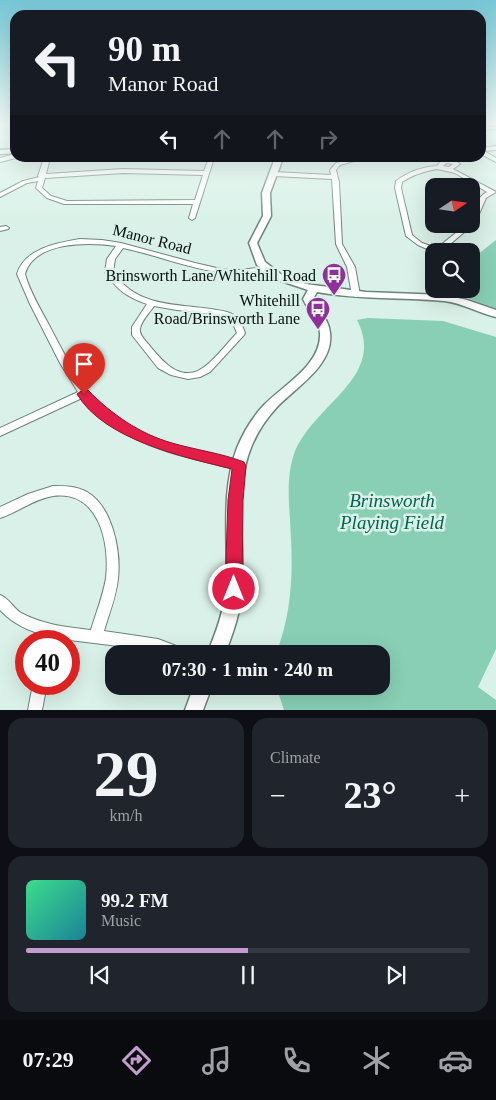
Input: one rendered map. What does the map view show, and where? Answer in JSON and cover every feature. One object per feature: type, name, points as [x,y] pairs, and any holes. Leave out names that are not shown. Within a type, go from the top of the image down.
[{"type":"street","points":[[46,162],[39,188],[44,194],[66,203],[197,202]]},
{"type":"street","points":[[192,218],[210,162]]},
{"type":"street","points":[[278,162],[266,193],[268,216],[253,243],[258,258],[267,268],[285,280],[312,290],[356,294],[425,294]]},
{"type":"street","points":[[348,162],[336,166],[333,170],[335,176],[339,244],[351,267],[356,294]]},
{"type":"street","points":[[425,246],[410,236],[398,185],[407,177],[440,166],[452,168],[494,192]]},
{"type":"street","points":[[0,195],[24,182],[41,177],[123,170],[206,173]]},
{"type":"street","points":[[274,174],[335,176]]},
{"type":"street","points":[[448,243],[473,222],[483,197],[494,192]]},
{"type":"street","name":"Manor Road","points":[[239,466],[168,448],[146,439],[104,415],[84,394],[67,368],[22,278],[22,269],[33,256],[60,245],[92,242],[121,245],[215,270],[248,272],[267,268]]},
{"type":"street","points":[[121,245],[110,259],[109,268],[111,276],[127,292],[152,303],[225,314],[236,320],[241,328],[238,337],[207,370],[197,375],[181,376],[161,366],[136,335],[136,327],[152,303]]},
{"type":"street","points":[[219,645],[228,623],[232,605],[235,500],[239,466],[248,438],[262,416],[316,361],[323,349],[324,329],[308,298],[312,290]]},
{"type":"street","points":[[460,298],[496,314]]},
{"type":"street","points":[[0,432],[84,394]]},
{"type":"street","points":[[0,513],[40,495],[67,490],[84,496],[96,507],[107,528],[113,561],[112,580],[96,636]]},
{"type":"street","points":[[0,601],[22,622],[42,630]]},
{"type":"street","points":[[80,636],[96,636],[156,645]]},
{"type":"street","points":[[35,710],[38,695]]},
{"type":"street","points":[[194,710],[200,695]]},
{"type":"green space","points":[[496,240],[496,309],[468,298],[480,298],[480,253]]},
{"type":"green space","name":"Brinsworth Playing Field","points":[[368,318],[443,321],[496,337],[496,649],[478,687],[496,700],[496,710],[284,710],[279,695],[390,695],[390,645],[279,645],[288,611],[291,582],[292,553],[289,485],[291,464],[303,436],[355,375],[362,358],[364,340],[357,320]]},
{"type":"place","name":"Brinsworth Lane/Whitehill Road","points":[[334,296]]},
{"type":"place","name":"Whitehill Road/Brinsworth Lane","points":[[318,330]]},
{"type":"route","points":[[84,394],[104,415],[146,439],[168,448],[239,466],[235,500],[234,589]]}]
